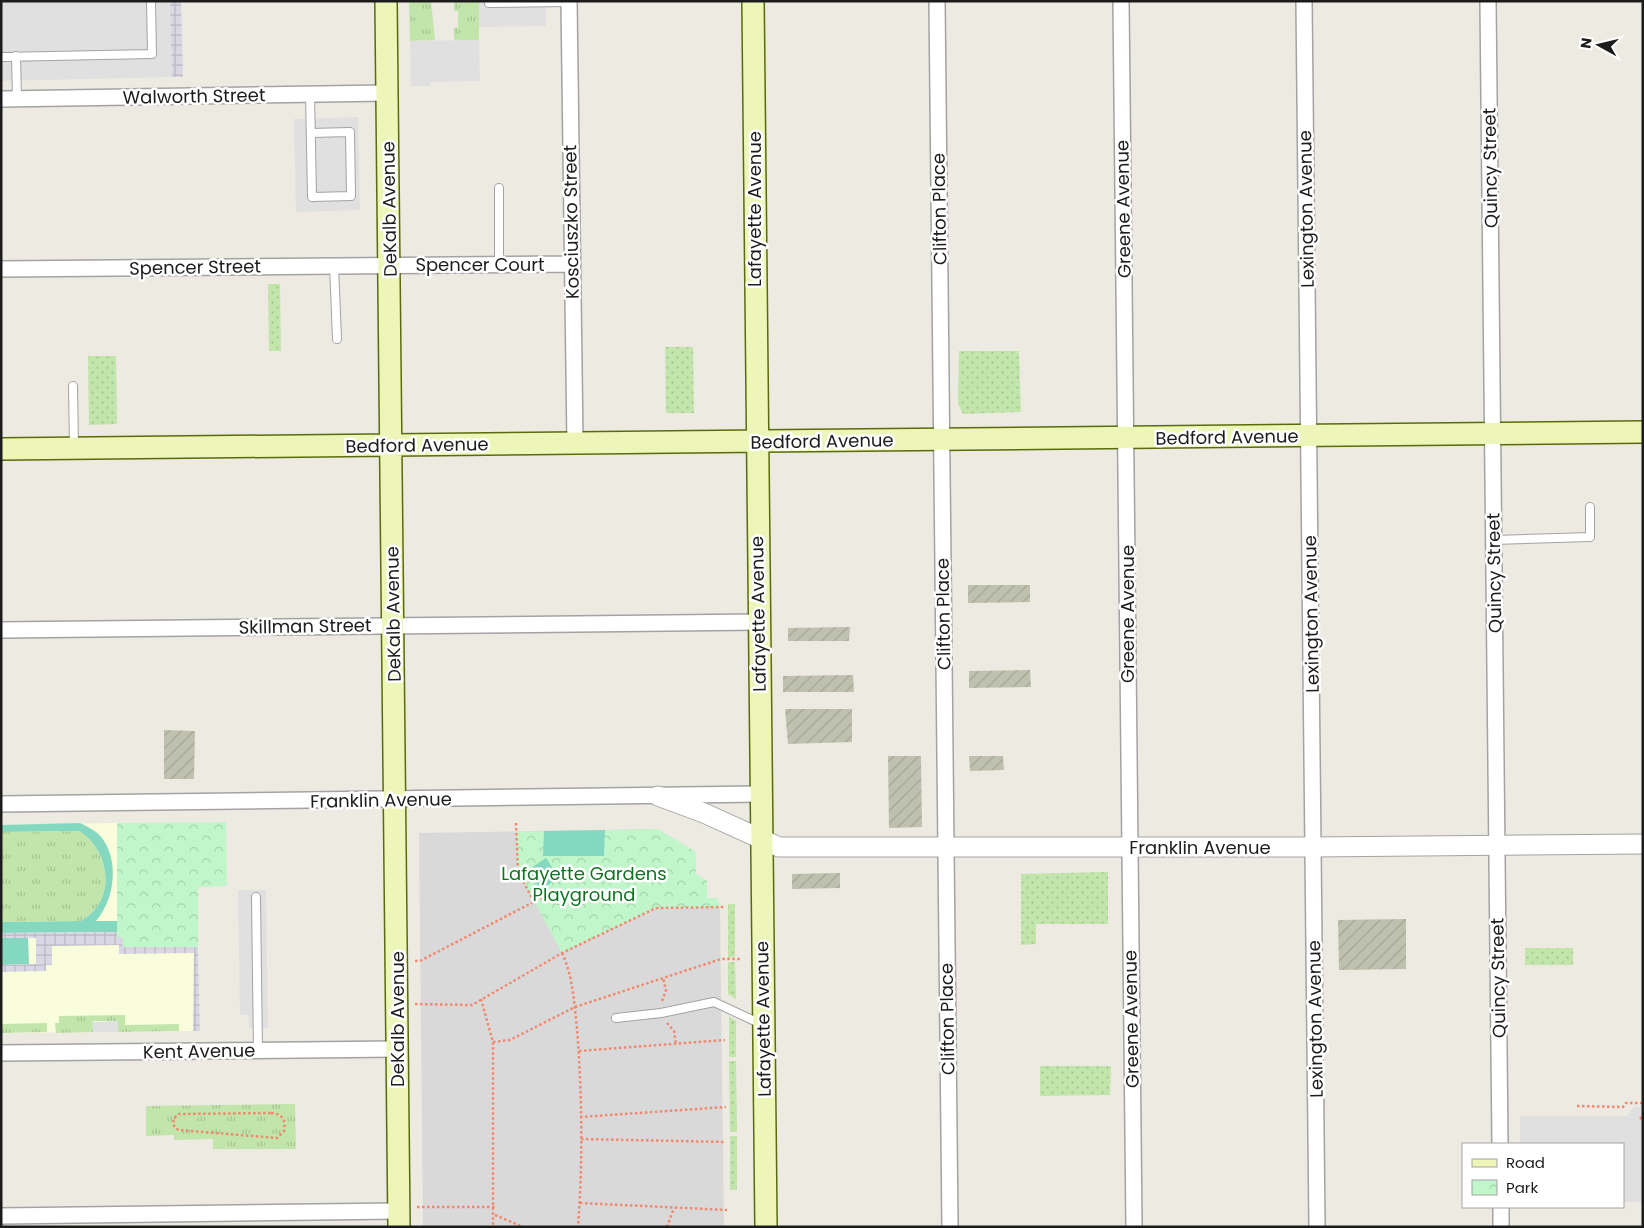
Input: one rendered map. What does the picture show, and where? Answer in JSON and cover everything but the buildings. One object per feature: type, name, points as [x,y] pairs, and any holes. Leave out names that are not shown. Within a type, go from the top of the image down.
[{"type":"main road","name":"DeKalb Avenue","points":[[386,1],[397,1049],[404,1215]]},
{"type":"main road","name":"Lafayette Avenue","points":[[753,1],[760,838],[766,1227]]},
{"type":"main road","name":"Bedford Avenue","points":[[1,450],[1643,432]]},
{"type":"street","name":"Clifton Place","points":[[937,1],[950,1227]]},
{"type":"street","name":"Greene Avenue","points":[[1121,1],[1128,847],[1134,1227]]},
{"type":"street","name":"Lexington Avenue","points":[[1304,1],[1317,1227]]},
{"type":"street","name":"Quincy Street","points":[[1488,1],[1500,1143]]},
{"type":"street","name":"Kosciuszko Street","points":[[569,2],[571,264],[575,444]]},
{"type":"street","name":"Walworth Street","points":[[1,99],[387,93]]},
{"type":"street","name":"Spencer Court","points":[[390,265],[571,264]]},
{"type":"street","name":"Spencer Street","points":[[1,269],[390,265]]},
{"type":"street","name":"Skillman Street","points":[[1,630],[759,622]]},
{"type":"street","name":"Franklin Avenue","points":[[1,804],[760,794]]},
{"type":"street","name":"Franklin Avenue","points":[[658,796],[704,812],[779,847],[1313,847],[1643,844]]},
{"type":"street","name":"Kent Avenue","points":[[1,1054],[397,1049]]},
{"type":"street","points":[[1501,1208],[1501,1227]]},
{"type":"street","points":[[1,1216],[36,1221],[404,1215]]},
{"type":"lane","points":[[1,57],[152,54],[151,1]]},
{"type":"lane","points":[[489,3],[569,2]]},
{"type":"lane","points":[[16,56],[17,98]]},
{"type":"lane","points":[[310,94],[312,197],[351,196],[350,132],[311,133]]},
{"type":"lane","points":[[499,188],[499,264]]},
{"type":"lane","points":[[334,265],[337,339]]},
{"type":"lane","points":[[73,386],[74,449]]},
{"type":"lane","points":[[1494,540],[1590,537],[1590,507]]},
{"type":"lane","points":[[256,898],[258,1051]]},
{"type":"lane","points":[[616,1018],[714,1002],[763,1025]]},
{"type":"path","points":[[516,823],[518,871],[534,902]]},
{"type":"path","points":[[415,961],[420,961],[545,896]]},
{"type":"path","points":[[415,1004],[472,1005],[562,953],[656,908],[725,907]]},
{"type":"path","points":[[562,953],[569,968],[579,1051],[581,1139],[578,1227]]},
{"type":"path","points":[[493,1042],[510,1040],[575,1007],[721,959],[742,959]]},
{"type":"path","points":[[481,999],[493,1042],[495,1207],[493,1227]]},
{"type":"path","points":[[579,1051],[726,1040]]},
{"type":"path","points":[[1576,1106],[1623,1107],[1626,1103],[1643,1102]]},
{"type":"path","points":[[580,1116],[726,1106]]},
{"type":"path","points":[[271,1113],[281,1116],[285,1120],[284,1131],[277,1138],[179,1130],[175,1128],[173,1123],[174,1118],[179,1114],[271,1113]]},
{"type":"path","points":[[581,1139],[726,1142]]},
{"type":"path","points":[[580,1204],[727,1210]]},
{"type":"path","points":[[404,1215],[495,1207]]},
{"type":"path","points":[[667,1227],[674,1208]]},
{"type":"path","points":[[495,1215],[523,1227]]},
{"type":"shaded area","points":[[1,1],[170,1],[172,77],[1,81]]},
{"type":"shaded area","points":[[170,1],[181,1],[183,77],[172,77]]},
{"type":"shaded area","points":[[479,1],[546,1],[546,26],[479,27]]},
{"type":"shaded area","points":[[479,40],[480,81],[431,82],[431,86],[411,86],[410,41]]},
{"type":"shaded area","points":[[358,117],[360,210],[296,212],[294,119]]},
{"type":"shaded area","points":[[968,585],[1030,585],[1030,602],[968,603]]},
{"type":"shaded area","points":[[850,627],[849,641],[788,641],[788,628]]},
{"type":"shaded area","points":[[1030,670],[1031,687],[969,688],[969,671]]},
{"type":"shaded area","points":[[853,675],[854,692],[783,692],[783,676]]},
{"type":"shaded area","points":[[785,709],[852,709],[852,742],[788,744]]},
{"type":"shaded area","points":[[164,730],[195,731],[194,779],[164,779]]},
{"type":"shaded area","points":[[888,756],[921,756],[922,827],[889,828]]},
{"type":"shaded area","points":[[969,756],[1003,756],[1004,770],[970,771]]},
{"type":"shaded area","points":[[117,823],[117,937],[123,947],[198,947],[200,1031],[1,1033],[1,825]]},
{"type":"shaded area","points":[[658,829],[696,852],[696,874],[707,881],[707,898],[717,898],[720,908],[724,1227],[423,1227],[419,833]]},
{"type":"shaded area","points":[[840,873],[840,888],[792,889],[792,874]]},
{"type":"shaded area","points":[[238,890],[266,890],[268,1028],[249,1028],[249,1015],[240,1015]]},
{"type":"shaded area","points":[[1406,919],[1406,969],[1339,970],[1338,920]]},
{"type":"shaded area","points":[[117,932],[117,937],[122,937],[123,947],[198,947],[200,1031],[193,1031],[194,953],[119,954],[119,945],[52,946],[52,965],[46,965],[46,971],[1,972],[1,965],[36,964],[36,938],[1,938],[1,933]]},
{"type":"shaded area","points":[[118,1021],[118,1032],[93,1032],[92,1022]]},
{"type":"shaded area","points":[[1634,1107],[1643,1107],[1643,1202],[1624,1202],[1624,1143],[1520,1143],[1520,1116],[1627,1116]]},
{"type":"green space","points":[[409,1],[431,1],[435,40],[410,41]]},
{"type":"green space","points":[[454,1],[479,1],[479,40],[454,40],[454,28],[458,27],[458,11],[454,11]]},
{"type":"green space","points":[[268,284],[280,284],[281,351],[269,351]]},
{"type":"green space","points":[[665,347],[693,347],[694,413],[666,413]]},
{"type":"green space","points":[[959,351],[1019,351],[1021,412],[963,414],[958,404]]},
{"type":"green space","points":[[88,356],[116,356],[117,424],[89,425]]},
{"type":"green space","points":[[226,822],[227,886],[198,887],[198,947],[123,948],[117,937],[117,823]]},
{"type":"green space","points":[[80,823],[98,833],[108,848],[113,869],[111,892],[107,903],[96,921],[117,921],[117,932],[1,933],[1,922],[81,921],[93,912],[100,901],[105,889],[106,876],[98,851],[90,840],[79,831],[1,832],[1,825]]},
{"type":"green space","name":"Lafayette Gardens Playground","points":[[658,829],[696,852],[696,874],[707,881],[707,898],[717,898],[720,908],[656,908],[562,953],[518,871],[516,832]]},
{"type":"green space","points":[[605,830],[604,856],[543,856],[544,831]]},
{"type":"green space","points":[[79,831],[90,840],[98,851],[103,863],[105,889],[93,912],[81,921],[1,922],[1,832]]},
{"type":"green space","points":[[546,858],[559,878],[540,890],[528,870]]},
{"type":"green space","points":[[1108,872],[1108,924],[1036,924],[1036,944],[1021,945],[1021,874]]},
{"type":"green space","points":[[728,904],[735,904],[735,957],[728,958]]},
{"type":"green space","points":[[1,938],[28,938],[29,964],[1,965]]},
{"type":"green space","points":[[1525,948],[1573,948],[1573,965],[1525,965]]},
{"type":"green space","points":[[728,962],[735,962],[736,999],[728,994]]},
{"type":"green space","points":[[125,1015],[125,1025],[179,1024],[179,1031],[118,1032],[117,1021],[93,1021],[93,1032],[56,1033],[55,1023],[59,1023],[59,1016]]},
{"type":"green space","points":[[729,1016],[736,1021],[736,1057],[729,1057]]},
{"type":"green space","points":[[47,1023],[47,1032],[1,1033],[1,1024]]},
{"type":"green space","points":[[729,1061],[736,1061],[737,1132],[730,1132]]},
{"type":"green space","points":[[1040,1066],[1111,1066],[1110,1095],[1040,1096]]},
{"type":"green space","points":[[295,1104],[296,1149],[213,1149],[213,1139],[174,1140],[174,1135],[146,1136],[146,1106]]},
{"type":"green space","points":[[730,1136],[737,1136],[737,1190],[730,1190]]}]
